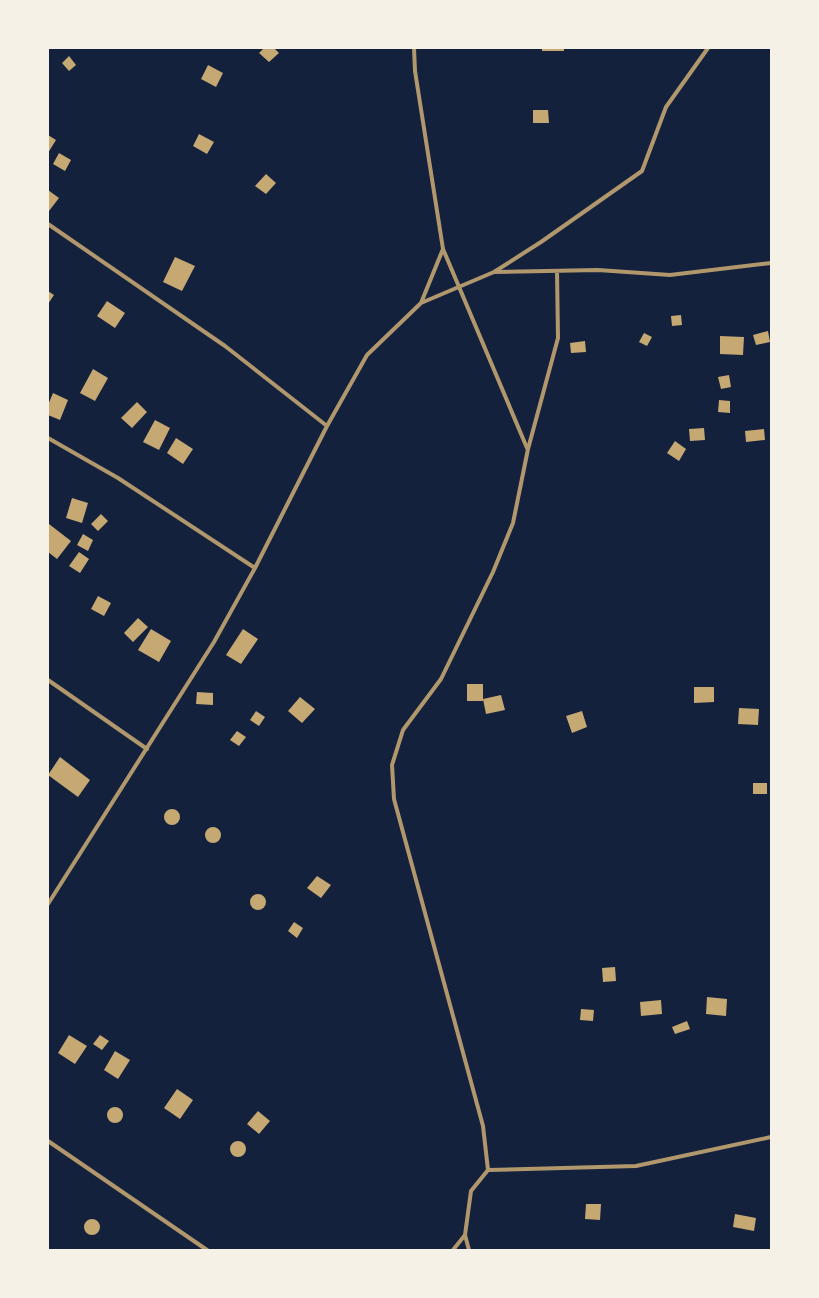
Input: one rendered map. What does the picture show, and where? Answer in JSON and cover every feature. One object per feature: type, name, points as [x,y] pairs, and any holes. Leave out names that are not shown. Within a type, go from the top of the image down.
[{"type":"street","points":[[414,48],[415,71],[443,249],[528,449]]},
{"type":"street","points":[[48,904],[214,642],[255,568],[327,426],[367,355],[421,303],[494,272],[541,242],[642,171],[666,107],[708,48]]},
{"type":"street","points":[[48,224],[224,346],[327,426]]},
{"type":"street","points":[[421,303],[443,249]]},
{"type":"street","points":[[494,272],[598,270],[670,275],[771,263]]},
{"type":"street","points":[[469,1250],[465,1235],[471,1191],[488,1170],[482,1126],[394,798],[392,765],[403,730],[441,680],[493,572],[513,523],[528,449],[558,338],[557,271]]},
{"type":"street","points":[[48,438],[118,478],[255,568]]},
{"type":"street","points":[[48,680],[147,749]]},
{"type":"street","points":[[488,1170],[636,1166],[771,1137]]},
{"type":"street","points":[[48,1141],[207,1250]]},
{"type":"street","points":[[453,1250],[465,1235]]},
{"type":"building","points":[[264,48],[274,48],[279,53],[269,62],[259,53]]},
{"type":"building","points":[[542,48],[564,48],[564,51],[542,51]]},
{"type":"building","points":[[69,56],[76,65],[69,71],[62,63]]},
{"type":"building","points":[[208,65],[223,73],[216,87],[201,79]]},
{"type":"building","points":[[533,110],[548,110],[549,123],[533,123]]},
{"type":"building","points":[[199,134],[214,142],[207,154],[193,146]]},
{"type":"building","points":[[48,135],[56,140],[48,153]]},
{"type":"building","points":[[59,153],[71,160],[65,171],[53,164]]},
{"type":"building","points":[[266,174],[276,183],[266,194],[255,186]]},
{"type":"building","points":[[48,190],[59,198],[49,211],[48,210]]},
{"type":"building","points":[[175,257],[195,266],[182,291],[163,282]]},
{"type":"building","points":[[48,291],[54,295],[48,304]]},
{"type":"building","points":[[107,301],[125,313],[115,328],[97,316]]},
{"type":"building","points":[[681,315],[682,325],[672,326],[671,316]]},
{"type":"building","points":[[768,331],[770,342],[756,345],[753,335]]},
{"type":"building","points":[[644,333],[652,337],[647,346],[639,342]]},
{"type":"building","points":[[720,336],[744,337],[743,355],[720,354]]},
{"type":"building","points":[[585,341],[586,352],[571,353],[570,343]]},
{"type":"building","points":[[93,369],[108,378],[95,401],[80,393]]},
{"type":"building","points":[[729,375],[731,387],[721,389],[718,377]]},
{"type":"building","points":[[53,393],[68,400],[60,420],[48,415],[48,405]]},
{"type":"building","points":[[719,400],[730,401],[730,413],[718,412]]},
{"type":"building","points":[[137,402],[147,412],[132,428],[121,418]]},
{"type":"building","points":[[155,420],[170,428],[159,450],[143,442]]},
{"type":"building","points":[[704,428],[705,440],[690,441],[689,429]]},
{"type":"building","points":[[764,429],[765,440],[746,442],[745,431]]},
{"type":"building","points":[[176,438],[193,449],[183,464],[167,453]]},
{"type":"building","points":[[675,441],[686,449],[679,461],[667,453]]},
{"type":"building","points":[[72,498],[88,503],[82,523],[66,518]]},
{"type":"building","points":[[101,514],[108,521],[98,531],[91,524]]},
{"type":"building","points":[[49,524],[71,541],[57,559],[48,552]]},
{"type":"building","points":[[83,534],[93,540],[88,551],[77,545]]},
{"type":"building","points":[[79,552],[89,559],[80,573],[69,566]]},
{"type":"building","points":[[98,596],[111,603],[104,616],[91,609]]},
{"type":"building","points":[[138,618],[148,627],[133,642],[124,633]]},
{"type":"building","points":[[151,629],[171,641],[159,662],[138,650]]},
{"type":"building","points":[[243,629],[258,639],[241,664],[226,655]]},
{"type":"building","points":[[467,684],[483,684],[483,701],[467,701]]},
{"type":"building","points":[[694,687],[714,687],[714,702],[694,703]]},
{"type":"building","points":[[197,692],[213,693],[213,705],[196,704]]},
{"type":"building","points":[[501,695],[505,710],[486,714],[483,699]]},
{"type":"building","points":[[300,697],[315,709],[302,723],[288,711]]},
{"type":"building","points":[[739,708],[759,709],[758,725],[738,724]]},
{"type":"building","points":[[256,711],[265,717],[259,726],[250,720]]},
{"type":"building","points":[[582,711],[587,727],[572,733],[566,716]]},
{"type":"building","points":[[237,731],[246,737],[239,746],[230,740]]},
{"type":"building","points":[[60,757],[90,780],[78,797],[48,775]]},
{"type":"building","points":[[753,783],[767,783],[767,794],[753,794]]},
{"type":"building","points":[[172,809],[179,814],[180,817],[175,824],[172,825],[165,820],[164,817],[169,810]]},
{"type":"building","points":[[213,827],[220,832],[221,835],[216,842],[213,843],[206,838],[205,835],[210,828]]},
{"type":"building","points":[[317,876],[331,885],[321,898],[307,888]]},
{"type":"building","points":[[258,894],[265,899],[266,902],[261,909],[258,910],[251,905],[250,902],[255,895]]},
{"type":"building","points":[[294,922],[303,928],[297,938],[288,931]]},
{"type":"building","points":[[615,967],[616,981],[603,982],[602,968]]},
{"type":"building","points":[[707,997],[727,999],[726,1016],[706,1014]]},
{"type":"building","points":[[661,1000],[662,1014],[641,1016],[640,1002]]},
{"type":"building","points":[[581,1009],[594,1010],[593,1021],[580,1020]]},
{"type":"building","points":[[687,1021],[690,1029],[675,1034],[672,1027]]},
{"type":"building","points":[[69,1035],[87,1046],[75,1064],[58,1053]]},
{"type":"building","points":[[100,1035],[109,1041],[102,1050],[93,1044]]},
{"type":"building","points":[[115,1051],[130,1060],[118,1079],[104,1070]]},
{"type":"building","points":[[177,1089],[193,1100],[180,1119],[164,1108]]},
{"type":"building","points":[[115,1107],[122,1112],[123,1115],[118,1122],[115,1123],[108,1118],[107,1115],[112,1108]]},
{"type":"building","points":[[258,1111],[270,1121],[259,1134],[247,1124]]},
{"type":"building","points":[[238,1141],[245,1146],[246,1149],[241,1156],[238,1157],[231,1152],[230,1149],[235,1142]]},
{"type":"building","points":[[586,1204],[601,1204],[600,1220],[585,1219]]},
{"type":"building","points":[[735,1214],[756,1218],[754,1231],[733,1227]]},
{"type":"building","points":[[92,1219],[98,1221],[100,1227],[98,1233],[92,1235],[86,1233],[84,1227],[86,1221]]}]
